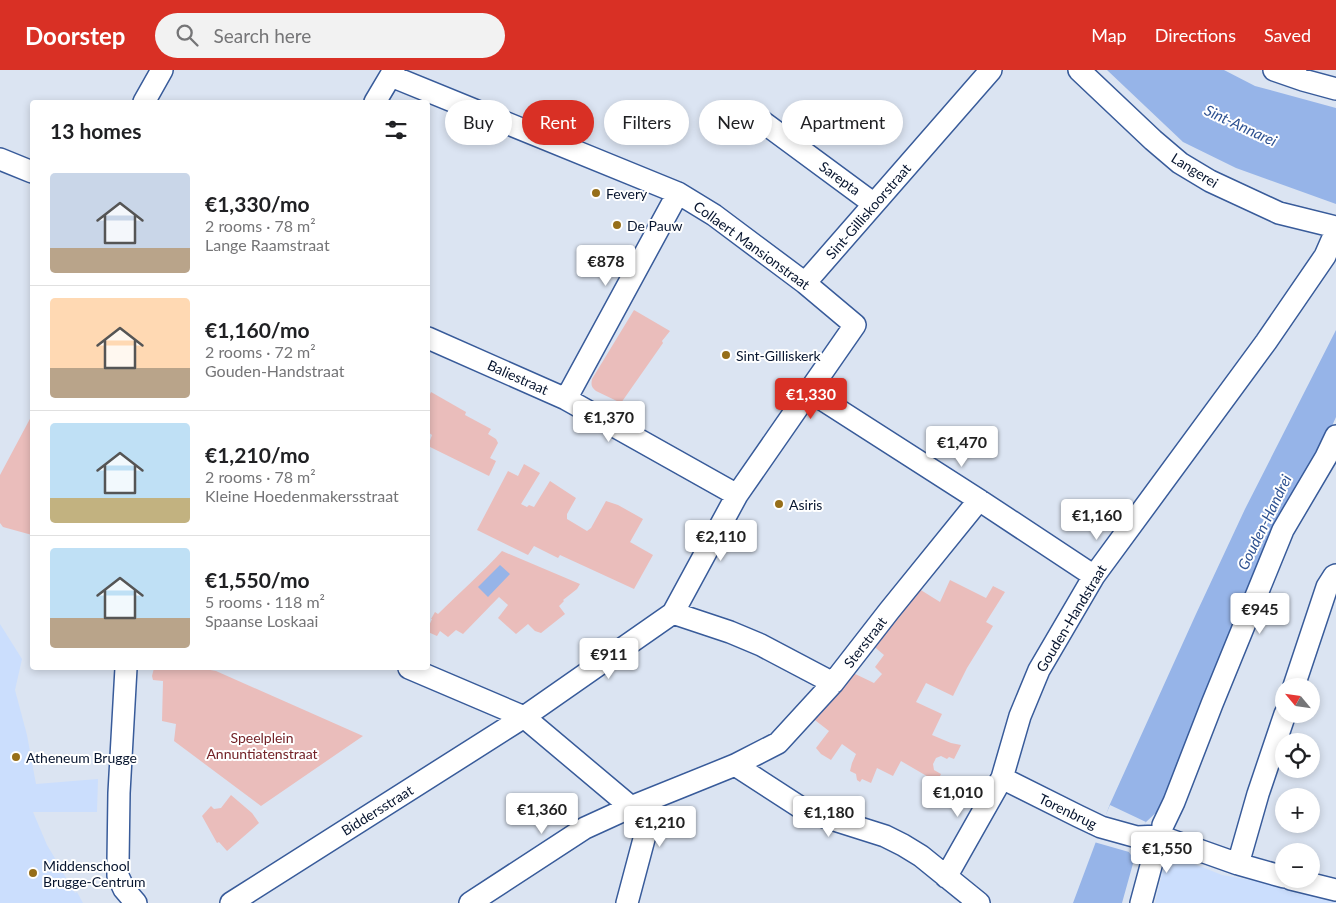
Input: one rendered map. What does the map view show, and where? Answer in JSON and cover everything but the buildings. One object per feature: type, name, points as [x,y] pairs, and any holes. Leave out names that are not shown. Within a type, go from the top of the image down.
[{"type":"street","points":[[145,100],[162,70]]},
{"type":"street","name":"Sint-Gilliskoorstraat","points":[[805,283],[991,70]]},
{"type":"street","name":"Langerei","points":[[1079,70],[1180,163],[1210,181],[1279,213],[1336,227]]},
{"type":"street","points":[[1274,70],[1336,89]]},
{"type":"street","points":[[376,100],[392,73]]},
{"type":"street","name":"Collaert Mansionstraat","points":[[392,73],[678,193],[714,215],[805,283],[855,325],[809,391]]},
{"type":"street","name":"Sarepta","points":[[772,128],[874,204]]},
{"type":"street","points":[[0,160],[30,171]]},
{"type":"street","points":[[566,399],[678,193]]},
{"type":"street","name":"Gouden-Handstraat","points":[[946,877],[1002,778],[1020,716],[1039,670],[1094,576],[1271,334],[1325,256],[1336,232]]},
{"type":"street","name":"Baliestraat","points":[[430,339],[566,399],[737,495]]},
{"type":"street","points":[[833,683],[761,645],[730,632],[673,613],[737,495],[809,391],[1094,576]]},
{"type":"street","points":[[1141,903],[1161,831],[1283,530],[1326,457],[1336,436]]},
{"type":"street","name":"Sterstraat","points":[[470,903],[586,828],[631,807],[736,765],[778,743],[833,683],[979,500]]},
{"type":"street","points":[[1297,678],[1327,587],[1336,575]]},
{"type":"street","name":"Biddersstraat","points":[[231,903],[524,717],[673,613]]},
{"type":"street","points":[[126,670],[119,793],[118,876],[124,889],[136,903]]},
{"type":"street","points":[[415,670],[524,717],[631,807],[648,824],[627,903]]},
{"type":"street","points":[[1238,864],[1258,794],[1282,723]]},
{"type":"street","points":[[736,765],[806,811],[885,836],[904,845],[921,856],[980,903]]},
{"type":"street","name":"Torenbrug","points":[[1002,778],[1101,827],[1137,837],[1161,831]]},
{"type":"street","points":[[1161,831],[1238,864],[1275,874]]},
{"type":"street","points":[[1320,886],[1336,890]]},
{"type":"shaded area","name":"Atheneum Brugge","points":[[0,624],[22,659],[15,690],[27,735],[36,784],[98,779],[97,812],[33,812],[47,845],[56,860],[54,861],[83,903],[0,903]]},
{"type":"shaded area","points":[[1167,853],[1222,875],[1272,884],[1275,885],[1275,888],[1288,888],[1309,893],[1315,898],[1336,901],[1336,903],[1155,903]]},
{"type":"green space","points":[[634,310],[670,331],[621,403],[596,391],[592,387],[592,379]]},
{"type":"green space","points":[[431,392],[466,412],[465,415],[491,429],[488,434],[496,439],[498,443],[490,458],[496,461],[489,476],[430,447],[432,435],[430,434]]},
{"type":"green space","points":[[30,419],[30,534],[3,527],[0,523],[0,475]]},
{"type":"green space","points":[[524,464],[540,473],[521,504],[527,507],[529,505],[534,507],[550,481],[576,498],[567,514],[567,519],[587,531],[591,528],[606,501],[618,505],[643,519],[630,542],[653,555],[634,589],[560,555],[558,558],[534,546],[528,555],[477,530],[508,471],[518,476]]},
{"type":"green space","points":[[502,551],[580,584],[559,606],[565,614],[541,633],[535,631],[528,624],[516,634],[498,618],[508,605],[499,597],[463,634],[456,630],[448,637],[440,631],[437,636],[430,633],[431,619],[435,612],[438,614]]},
{"type":"green space","points":[[950,580],[986,598],[993,586],[1005,592],[986,622],[993,626],[967,668],[953,696],[926,683],[916,702],[942,714],[932,735],[961,745],[954,759],[949,757],[947,759],[941,756],[936,758],[933,764],[934,770],[941,774],[937,782],[901,761],[893,776],[877,768],[871,783],[862,779],[860,782],[857,780],[856,774],[850,771],[856,754],[842,744],[831,760],[821,754],[816,748],[829,731],[811,717],[849,671],[874,683],[882,674],[875,667],[884,655],[871,644],[916,587],[940,602]]},
{"type":"green space","name":"Speelplein Annuntiatenstraat","points":[[154,670],[216,671],[363,736],[261,806],[174,741],[176,724],[162,721],[163,681],[153,680]]},
{"type":"green space","points":[[231,795],[252,813],[259,823],[227,851],[219,842],[217,843],[202,816],[211,806],[214,809],[221,808]]},
{"type":"water","name":"Sint-Annarei","points":[[1107,70],[1224,70],[1255,86],[1336,108],[1336,204],[1236,168],[1183,142]]},
{"type":"water","name":"Gouden-Handrei","points":[[1336,330],[1336,417],[1161,808],[1146,822],[1129,852],[1134,860],[1122,903],[1073,903],[1110,804],[1196,614],[1245,509]]},
{"type":"water","points":[[500,565],[510,574],[488,597],[478,587]]},
{"type":"pier","points":[[1110,805],[1146,822],[1129,852],[1094,842]]},
{"type":"place","name":"Fevery","points":[[596,193]]},
{"type":"place","name":"De Pauw","points":[[617,225]]},
{"type":"place","name":"Sint-Gilliskerk","points":[[726,355]]},
{"type":"place","name":"Asiris","points":[[779,504]]},
{"type":"place","name":"Atheneum Brugge","points":[[16,757]]},
{"type":"place","name":"Middenschool Brugge-Centrum","points":[[33,873]]}]
